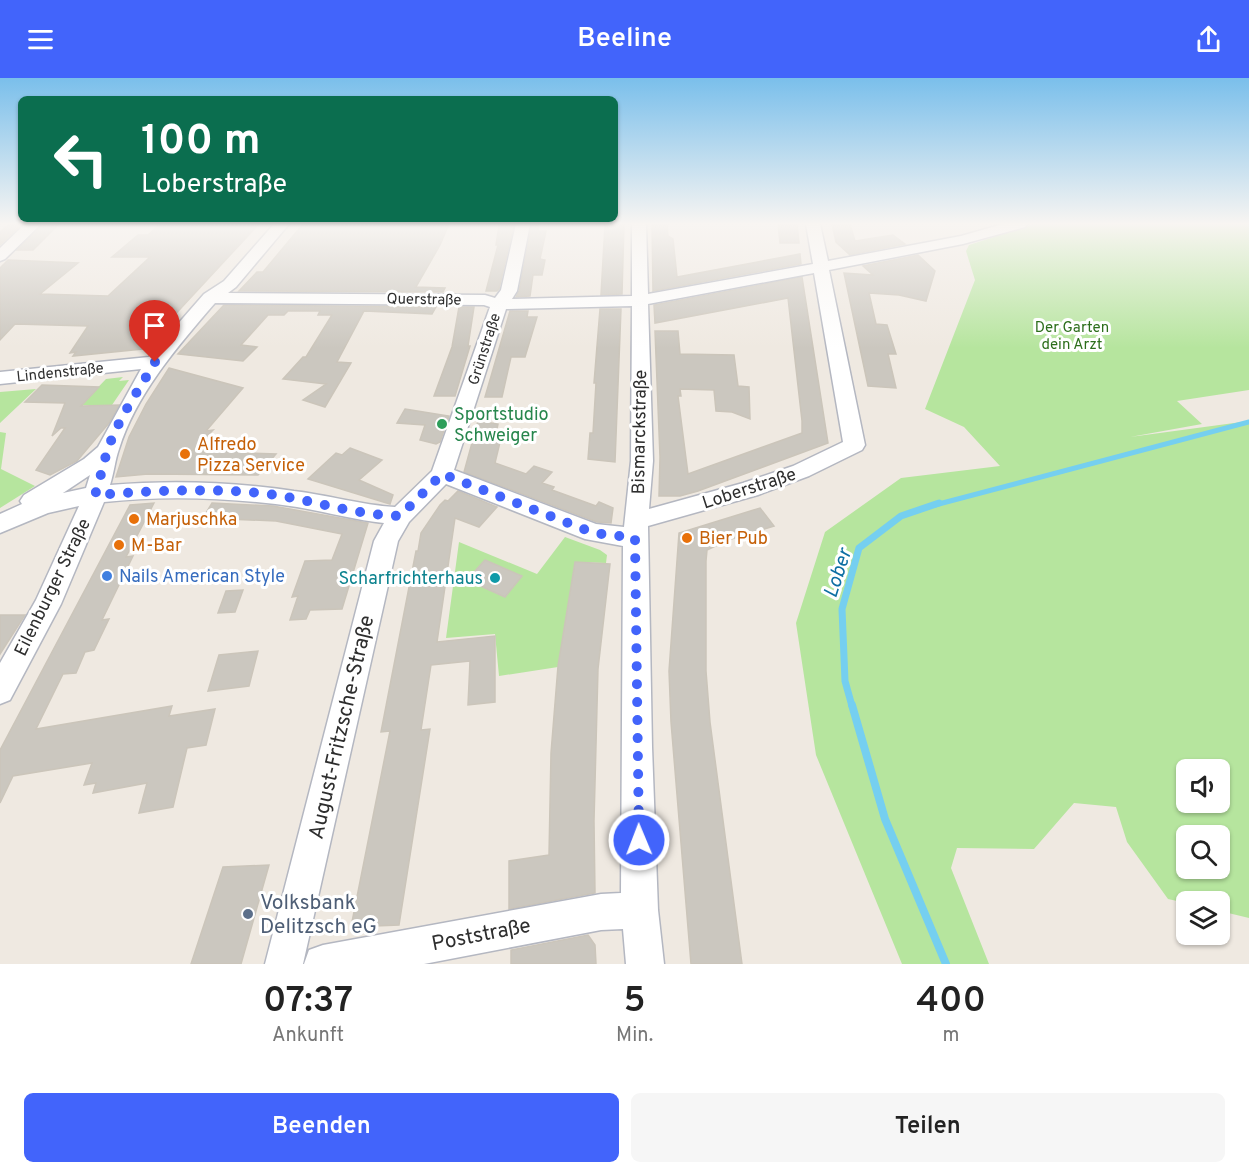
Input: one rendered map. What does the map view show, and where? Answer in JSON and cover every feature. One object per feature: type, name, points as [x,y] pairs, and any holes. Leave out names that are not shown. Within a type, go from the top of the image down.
[{"type":"street","name":"Eilenburger Straße","points":[[0,691],[48,604],[95,495],[106,462],[107,451],[117,428],[155,362],[235,265]]},
{"type":"street","name":"Eilenburger Straße","points":[[210,298],[230,285],[247,265]]},
{"type":"street","name":"Grünstraße","points":[[442,474],[499,304],[509,291],[514,265]]},
{"type":"street","name":"Bismarckstraße","points":[[638,265],[642,461],[635,529],[640,910],[645,964]]},
{"type":"street","name":"Querstraße","points":[[210,298],[485,300],[499,304],[638,301],[824,265]]},
{"type":"street","name":"Loberstraße","points":[[442,474],[594,533],[635,529],[653,517],[750,489],[850,450],[855,442],[820,266]]},
{"type":"street","name":"Lindenstraße","points":[[0,378],[155,362]]},
{"type":"street","points":[[0,523],[82,470],[107,451]]},
{"type":"street","name":"August-Fritzsche-Straße","points":[[284,964],[386,541],[400,516],[442,474]]},
{"type":"street","points":[[0,523],[45,505],[95,495],[197,490],[260,493],[318,502],[371,514],[400,516]]},
{"type":"street","name":"Poststraße","points":[[323,964],[601,912],[640,910]]},
{"type":"green space","name":"Der Garten dein Arzt","points":[[970,265],[1249,265],[1249,390],[1177,401],[1202,424],[1130,437],[1249,421],[1249,918],[1230,913],[1230,891],[1176,891],[1176,901],[1168,899],[1127,842],[1116,807],[1074,803],[1034,849],[957,848],[951,868],[989,964],[902,964],[816,755],[796,623],[825,532],[901,478],[1000,466],[964,427],[925,409],[975,280]]},
{"type":"green space","points":[[123,377],[119,381],[129,380],[112,405],[81,405],[106,379]]},
{"type":"green space","points":[[36,389],[0,423],[0,392]]},
{"type":"green space","points":[[0,432],[6,433],[1,469],[35,486],[0,508]]},
{"type":"green space","points":[[565,537],[600,550],[607,555],[606,563],[575,562],[558,667],[499,676],[495,634],[446,638],[459,542],[537,574]]},
{"type":"building","points":[[3,265],[75,265],[40,294],[108,296],[141,265],[221,265],[143,349],[73,356],[76,352],[70,353],[88,326],[15,324],[0,340],[0,268]]},
{"type":"building","points":[[269,265],[428,265],[416,287],[445,288],[443,292],[239,291],[257,272],[263,272]]},
{"type":"building","points":[[493,265],[504,265],[499,289],[486,291]]},
{"type":"building","points":[[524,265],[544,265],[542,275],[533,275],[530,296],[516,297]]},
{"type":"building","points":[[603,265],[623,265],[622,294],[601,295]]},
{"type":"building","points":[[653,265],[676,265],[677,277],[739,265],[794,265],[653,291]]},
{"type":"building","points":[[929,265],[935,271],[926,301],[899,295],[869,293],[876,324],[887,325],[896,354],[888,354],[896,388],[868,386],[844,273],[873,275],[863,266]]},
{"type":"building","points":[[802,277],[828,443],[698,491],[680,496],[659,496],[660,457],[655,331],[678,331],[680,354],[734,355],[738,386],[749,387],[750,419],[732,412],[716,411],[714,390],[680,389],[681,396],[678,396],[688,474],[802,433],[802,421],[788,298],[655,323],[654,305]]},
{"type":"building","points":[[224,305],[436,307],[432,314],[364,311],[337,362],[351,363],[325,407],[303,400],[326,384],[283,379],[303,357],[306,357],[332,315],[318,315],[320,311],[288,311],[284,315],[268,315],[241,345],[257,347],[243,361],[178,354]]},
{"type":"building","points":[[459,307],[474,307],[468,346],[470,346],[455,396],[434,396],[452,347]]},
{"type":"building","points":[[600,309],[621,309],[615,462],[588,459],[590,433],[593,433],[596,383],[594,383]]},
{"type":"building","points":[[510,311],[528,311],[527,317],[537,317],[525,357],[511,357],[502,397],[485,397]]},
{"type":"building","points":[[169,368],[243,388],[206,431],[213,430],[193,450],[248,448],[245,453],[276,454],[258,475],[148,474],[116,477],[129,437],[146,404]]},
{"type":"building","points":[[42,385],[99,387],[81,406],[119,405],[109,423],[77,461],[50,475],[36,470],[65,428],[61,428],[52,436],[65,403],[25,402]]},
{"type":"building","points":[[405,409],[449,416],[440,442],[436,444],[420,440],[425,425],[397,423]]},
{"type":"building","points":[[478,421],[498,424],[495,438],[501,438],[495,463],[526,474],[534,466],[552,472],[542,483],[554,487],[552,490],[596,506],[599,502],[613,508],[611,523],[597,522],[464,472]]},
{"type":"building","points":[[350,448],[382,460],[359,480],[393,495],[390,504],[308,479],[336,453],[342,455]]},
{"type":"building","points":[[458,491],[497,507],[479,527],[455,518],[437,642],[495,636],[495,702],[468,705],[470,661],[431,665],[421,730],[430,729],[399,925],[351,927],[390,731],[381,732],[416,551],[418,551],[421,533],[440,505]]},
{"type":"building","points":[[154,503],[126,557],[133,556],[102,620],[109,619],[94,650],[85,652],[76,673],[63,674],[36,729],[172,706],[169,716],[215,709],[206,745],[187,748],[173,807],[139,813],[147,783],[93,793],[96,783],[84,785],[92,763],[13,776],[0,803],[0,750],[130,505]]},
{"type":"building","points":[[212,503],[273,506],[368,523],[342,609],[310,610],[306,619],[290,620],[298,596],[292,597],[305,561],[332,560],[342,534],[276,521],[203,518]]},
{"type":"building","points":[[760,508],[774,526],[728,540],[707,550],[706,561],[706,671],[710,722],[742,964],[691,964],[671,722],[669,671],[679,533]]},
{"type":"building","name":"Scharfrichterhaus","points":[[485,560],[522,576],[505,597],[467,580]]},
{"type":"building","points":[[575,562],[610,564],[598,669],[594,821],[595,893],[509,909],[509,861],[549,855],[551,753],[558,666]]},
{"type":"building","points":[[243,590],[235,612],[218,613],[226,591]]},
{"type":"building","points":[[0,615],[25,615],[0,654]]},
{"type":"building","points":[[258,651],[249,686],[208,691],[219,655]]},
{"type":"building","points":[[269,865],[241,964],[191,964],[223,867]]},
{"type":"building","points":[[588,935],[595,945],[596,964],[511,964],[511,950]]},
{"type":"waterway","name":"Lober","points":[[935,505],[1249,422]]},
{"type":"waterway","name":"Lober","points":[[852,706],[845,681],[842,609],[859,548],[901,516],[939,503]]},
{"type":"waterway","name":"Lober","points":[[852,705],[885,819],[946,964]]},
{"type":"place","name":"Sportstudio Schweiger","points":[[442,424]]},
{"type":"place","name":"Alfredo Pizza Service","points":[[185,454]]},
{"type":"place","name":"Marjuschka","points":[[134,519]]},
{"type":"place","name":"Bier Pub","points":[[687,538]]},
{"type":"place","name":"M-Bar","points":[[119,545]]},
{"type":"place","name":"Nails American Style","points":[[107,576]]},
{"type":"place","name":"Scharfrichterhaus","points":[[495,578]]},
{"type":"place","name":"Volksbank Delitzsch eG","points":[[248,914]]},
{"type":"route","points":[[155,362],[117,428],[107,451],[106,462],[95,495],[197,490],[260,493],[318,502],[381,516],[400,516],[442,474],[594,533],[616,538],[635,538],[639,840]]}]
